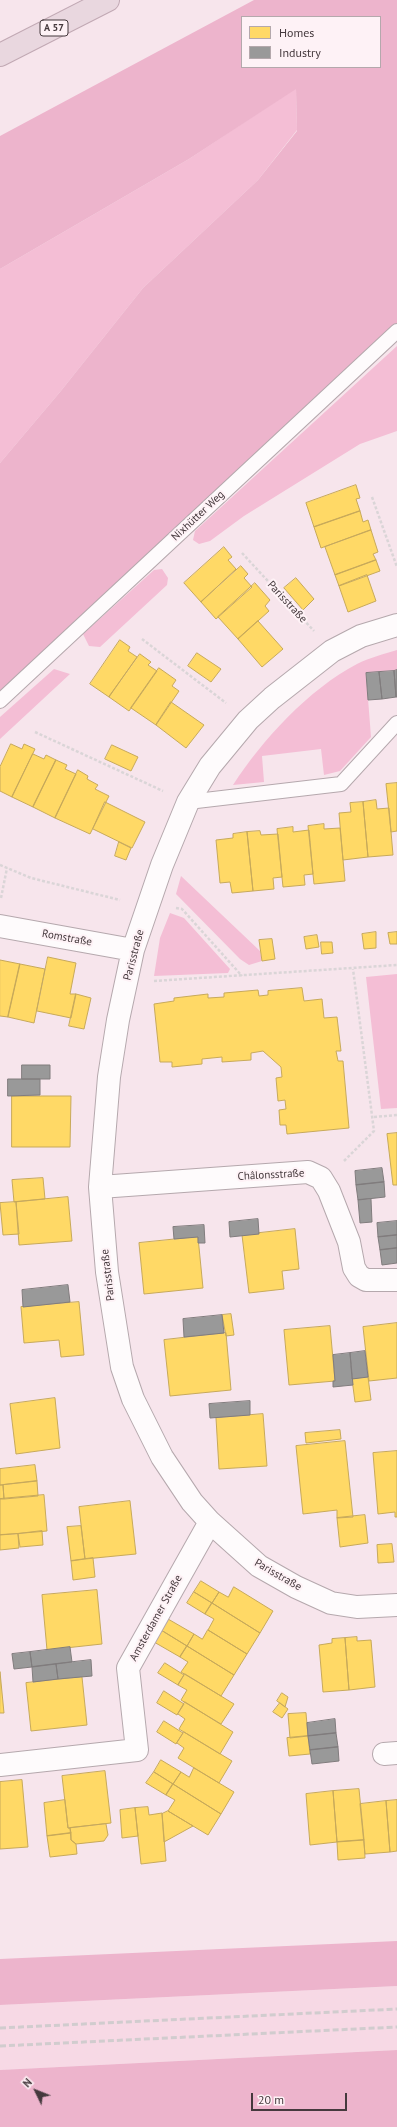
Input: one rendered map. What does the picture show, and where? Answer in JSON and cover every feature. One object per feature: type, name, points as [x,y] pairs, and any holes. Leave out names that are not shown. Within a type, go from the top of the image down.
[{"type":"highway","name":"A 57","points":[[0,55],[108,0]]},
{"type":"street","name":"Parisstraße","points":[[397,625],[361,636],[332,651],[272,698],[248,720],[210,766],[188,802],[162,865],[133,950],[109,1077],[100,1187],[107,1272],[122,1367],[133,1399],[162,1457],[192,1502],[210,1522],[259,1566],[296,1587],[324,1600],[358,1607],[397,1605]]},
{"type":"street","name":"Romstraße","points":[[0,926],[133,950]]},
{"type":"street","name":"Châlonsstraße","points":[[100,1187],[308,1172],[321,1178],[329,1191],[349,1242],[354,1268],[358,1276],[366,1280],[397,1280]]},
{"type":"street","name":"Amsterdamer Straße","points":[[0,1765],[138,1750],[128,1668],[210,1522]]},
{"type":"lane","name":"Nixhütter Weg","points":[[0,701],[397,331]]},
{"type":"lane","points":[[188,802],[340,784],[397,723]]},
{"type":"path","points":[[372,496],[397,567]]},
{"type":"path","name":"Parisstraße","points":[[242,554],[332,651]]},
{"type":"path","points":[[142,640],[248,720]]},
{"type":"path","points":[[35,732],[188,802]]},
{"type":"path","points":[[0,904],[7,868]]},
{"type":"path","points":[[126,982],[397,965]]},
{"type":"path","points":[[321,1178],[347,1159],[374,1131],[374,1117],[353,968]]},
{"type":"path","points":[[374,1117],[397,1115]]},
{"type":"shaded area","points":[[254,0],[397,0],[397,324],[0,693],[0,463],[60,392],[143,288],[258,180],[297,131],[296,89],[189,159],[0,269],[0,136]]},
{"type":"shaded area","points":[[296,88],[297,130],[258,180],[143,288],[60,392],[0,463],[0,269],[189,159]]},
{"type":"shaded area","points":[[397,346],[397,431],[360,444],[244,516],[210,541],[199,544],[193,540],[195,531]]},
{"type":"shaded area","points":[[162,569],[168,578],[167,585],[100,647],[89,646],[83,634],[154,570]]},
{"type":"shaded area","points":[[397,650],[397,670],[366,673],[371,737],[340,771],[324,775],[321,749],[262,756],[264,782],[233,785],[272,734],[304,701],[321,687],[357,664]]},
{"type":"shaded area","points":[[54,669],[70,674],[0,739],[0,717]]},
{"type":"shaded area","points":[[181,876],[260,951],[262,961],[249,965],[240,959],[176,894]]},
{"type":"shaded area","points":[[170,913],[184,918],[230,969],[228,973],[154,976],[160,938]]},
{"type":"shaded area","points":[[397,974],[397,1108],[381,1109],[366,977]]},
{"type":"shaded area","points":[[397,1941],[397,1986],[0,2005],[0,1959]]},
{"type":"shaded area","points":[[397,1986],[397,2050],[0,2070],[0,2005]]},
{"type":"shaded area","points":[[397,2050],[397,2127],[0,2127],[0,2070]]},
{"type":"building: Homes","points":[[356,485],[360,498],[356,499],[360,511],[314,527],[306,503]]},
{"type":"building: Homes","points":[[360,511],[363,522],[368,520],[371,530],[321,548],[314,527]]},
{"type":"building: Homes","points":[[371,530],[378,552],[373,554],[376,560],[335,575],[325,547]]},
{"type":"building: Homes","points":[[224,547],[232,557],[228,560],[236,569],[201,602],[184,583]]},
{"type":"building: Homes","points":[[376,560],[380,571],[339,586],[335,575]]},
{"type":"building: Homes","points":[[241,566],[248,574],[244,578],[252,587],[216,619],[201,602]]},
{"type":"building: Homes","points":[[367,575],[376,601],[348,612],[339,586]]},
{"type":"building: Homes","points":[[296,578],[314,599],[303,610],[284,588]]},
{"type":"building: Homes","points":[[255,583],[270,600],[265,606],[269,611],[238,639],[218,617]]},
{"type":"building: Homes","points":[[258,621],[283,649],[262,667],[238,639]]},
{"type":"building: Homes","points":[[120,640],[130,647],[128,651],[137,657],[109,697],[90,684]]},
{"type":"building: Homes","points":[[197,653],[221,669],[211,682],[188,666]]},
{"type":"building: Homes","points":[[140,654],[151,662],[148,665],[157,671],[129,711],[109,697]]},
{"type":"building: Homes","points":[[159,668],[176,680],[172,686],[179,691],[156,725],[131,708]]},
{"type":"building: Homes","points":[[171,702],[204,725],[186,748],[156,725]]},
{"type":"building: Homes","points":[[11,744],[22,749],[24,744],[35,749],[12,797],[0,791],[0,767]]},
{"type":"building: Homes","points":[[112,745],[138,757],[131,771],[105,759]]},
{"type":"building: Homes","points":[[33,754],[44,759],[46,755],[56,760],[33,807],[12,797]]},
{"type":"building: Homes","points":[[56,760],[67,765],[65,769],[76,774],[55,818],[33,807]]},
{"type":"building: Homes","points":[[78,770],[88,776],[87,779],[98,785],[95,789],[109,796],[90,834],[55,818]]},
{"type":"building: Homes","points":[[397,783],[397,831],[391,832],[386,784]]},
{"type":"building: Homes","points":[[376,800],[377,809],[389,808],[393,855],[368,857],[363,802]]},
{"type":"building: Homes","points":[[105,802],[145,822],[132,848],[93,829]]},
{"type":"building: Homes","points":[[363,802],[368,857],[343,860],[339,813],[351,812],[350,803]]},
{"type":"building: Homes","points":[[324,824],[324,829],[340,828],[345,881],[314,884],[308,826]]},
{"type":"building: Homes","points":[[293,827],[293,832],[309,830],[313,874],[304,875],[305,885],[283,887],[277,829]]},
{"type":"building: Homes","points":[[260,831],[261,835],[278,834],[282,877],[273,878],[274,889],[253,891],[247,832]]},
{"type":"building: Homes","points":[[247,832],[253,891],[232,893],[230,882],[220,883],[216,840],[233,838],[233,834]]},
{"type":"building: Homes","points":[[119,842],[131,848],[126,860],[115,856]]},
{"type":"building: Homes","points":[[376,932],[376,948],[364,949],[362,934]]},
{"type":"building: Homes","points":[[397,932],[397,944],[390,944],[388,933]]},
{"type":"building: Homes","points":[[317,935],[319,947],[306,949],[304,937]]},
{"type":"building: Homes","points":[[272,939],[275,959],[262,961],[259,940]]},
{"type":"building: Homes","points":[[321,942],[332,942],[333,953],[322,954]]},
{"type":"building: Homes","points":[[48,957],[76,963],[70,994],[76,994],[71,1018],[37,1011]]},
{"type":"building: Homes","points":[[0,960],[20,964],[8,1017],[0,1016]]},
{"type":"building: Homes","points":[[20,964],[45,969],[34,1023],[8,1017]]},
{"type":"building: Homes","points":[[302,988],[304,1001],[322,999],[324,1018],[337,1017],[341,1051],[336,1051],[338,1061],[343,1061],[349,1128],[287,1134],[286,1125],[280,1125],[279,1110],[286,1109],[285,1100],[278,1101],[276,1078],[282,1077],[281,1067],[263,1051],[251,1053],[251,1060],[222,1062],[222,1057],[202,1059],[202,1064],[172,1067],[172,1062],[160,1062],[154,1004],[174,1001],[174,998],[208,994],[208,998],[224,997],[224,993],[258,990],[259,996],[268,995],[268,991]]},
{"type":"building: Homes","points":[[76,994],[91,998],[84,1029],[69,1026]]},
{"type":"building: Homes","points":[[12,1096],[71,1096],[70,1147],[12,1147]]},
{"type":"building: Homes","points":[[397,1133],[397,1185],[393,1185],[387,1134]]},
{"type":"building: Homes","points":[[43,1178],[45,1199],[14,1202],[12,1180]]},
{"type":"building: Homes","points":[[68,1197],[72,1241],[19,1245],[16,1202]]},
{"type":"building: Homes","points":[[16,1202],[19,1234],[3,1235],[0,1203]]},
{"type":"building: Homes","points":[[295,1229],[299,1269],[282,1271],[284,1289],[249,1293],[242,1235]]},
{"type":"building: Homes","points":[[198,1237],[203,1288],[144,1294],[139,1243]]},
{"type":"building: Homes","points":[[79,1302],[84,1355],[61,1357],[59,1340],[24,1343],[21,1307]]},
{"type":"building: Homes","points":[[231,1314],[234,1335],[226,1336],[222,1315]]},
{"type":"building: Homes","points":[[397,1323],[397,1378],[369,1381],[363,1327]]},
{"type":"building: Homes","points":[[330,1326],[335,1381],[289,1385],[284,1330]]},
{"type":"building: Homes","points":[[226,1333],[231,1390],[170,1396],[164,1340]]},
{"type":"building: Homes","points":[[368,1377],[371,1400],[355,1402],[352,1379]]},
{"type":"building: Homes","points":[[55,1398],[60,1448],[16,1454],[10,1404]]},
{"type":"building: Homes","points":[[263,1414],[267,1466],[219,1469],[216,1418]]},
{"type":"building: Homes","points":[[340,1430],[341,1439],[306,1443],[305,1433]]},
{"type":"building: Homes","points":[[345,1441],[353,1517],[337,1518],[337,1510],[303,1514],[296,1446]]},
{"type":"building: Homes","points":[[397,1451],[397,1517],[395,1517],[395,1512],[378,1514],[373,1453]]},
{"type":"building: Homes","points":[[35,1465],[37,1481],[0,1485],[0,1469]]},
{"type":"building: Homes","points":[[37,1481],[38,1496],[4,1499],[3,1485]]},
{"type":"building: Homes","points":[[0,1485],[3,1485],[4,1499],[0,1499]]},
{"type":"building: Homes","points":[[44,1495],[47,1531],[0,1535],[0,1499]]},
{"type":"building: Homes","points":[[130,1501],[136,1554],[85,1559],[79,1507]]},
{"type":"building: Homes","points":[[365,1515],[368,1543],[340,1547],[337,1518]]},
{"type":"building: Homes","points":[[81,1526],[85,1559],[71,1561],[67,1527]]},
{"type":"building: Homes","points":[[42,1531],[43,1545],[20,1547],[18,1534]]},
{"type":"building: Homes","points":[[18,1534],[19,1548],[0,1550],[0,1535]]},
{"type":"building: Homes","points":[[392,1544],[394,1562],[378,1563],[377,1545]]},
{"type":"building: Homes","points":[[93,1558],[95,1577],[73,1580],[71,1561]]},
{"type":"building: Homes","points":[[201,1581],[219,1592],[212,1603],[194,1592]]},
{"type":"building: Homes","points":[[234,1587],[273,1611],[260,1633],[212,1603],[219,1592],[228,1597]]},
{"type":"building: Homes","points":[[97,1590],[102,1644],[47,1650],[42,1595]]},
{"type":"building: Homes","points":[[194,1592],[212,1603],[205,1614],[187,1603]]},
{"type":"building: Homes","points":[[212,1603],[260,1633],[247,1654],[208,1630],[214,1619],[205,1614]]},
{"type":"building: Homes","points":[[168,1619],[194,1634],[187,1646],[161,1630]]},
{"type":"building: Homes","points":[[161,1630],[187,1646],[180,1657],[154,1642]]},
{"type":"building: Homes","points":[[208,1630],[247,1654],[234,1675],[187,1646],[194,1634],[202,1639]]},
{"type":"building: Homes","points":[[357,1637],[357,1641],[371,1640],[375,1687],[349,1690],[345,1638]]},
{"type":"building: Homes","points":[[345,1638],[349,1690],[323,1692],[319,1645],[332,1643],[332,1639]]},
{"type":"building: Homes","points":[[187,1646],[234,1675],[221,1696],[181,1672],[188,1662],[180,1657]]},
{"type":"building: Homes","points":[[165,1663],[184,1675],[178,1685],[158,1673]]},
{"type":"building: Homes","points":[[0,1672],[4,1713],[0,1713]]},
{"type":"building: Homes","points":[[185,1674],[234,1704],[221,1724],[181,1700],[187,1690],[178,1685]]},
{"type":"building: Homes","points":[[82,1677],[87,1725],[31,1731],[26,1683]]},
{"type":"building: Homes","points":[[164,1691],[184,1704],[177,1715],[157,1703]]},
{"type":"building: Homes","points":[[282,1693],[288,1697],[285,1707],[277,1701]]},
{"type":"building: Homes","points":[[185,1702],[233,1732],[220,1754],[179,1729],[185,1719],[178,1714]]},
{"type":"building: Homes","points":[[280,1703],[288,1709],[282,1718],[273,1712]]},
{"type":"building: Homes","points":[[306,1713],[308,1736],[290,1738],[288,1714]]},
{"type":"building: Homes","points":[[164,1721],[183,1733],[176,1744],[157,1732]]},
{"type":"building: Homes","points":[[184,1732],[232,1761],[219,1783],[178,1758],[184,1748],[177,1743]]},
{"type":"building: Homes","points":[[308,1736],[310,1754],[289,1756],[287,1738]]},
{"type":"building: Homes","points":[[161,1760],[181,1772],[173,1784],[154,1772]]},
{"type":"building: Homes","points":[[194,1768],[234,1792],[221,1814],[173,1784],[181,1772],[189,1777]]},
{"type":"building: Homes","points":[[105,1771],[111,1823],[68,1828],[62,1776]]},
{"type":"building: Homes","points":[[154,1772],[173,1784],[166,1795],[146,1783]]},
{"type":"building: Homes","points":[[22,1780],[28,1847],[0,1849],[0,1782]]},
{"type":"building: Homes","points":[[173,1784],[221,1814],[208,1835],[168,1811],[175,1800],[166,1795]]},
{"type":"building: Homes","points":[[359,1789],[364,1840],[337,1842],[333,1791]]},
{"type":"building: Homes","points":[[333,1791],[337,1842],[310,1845],[306,1794]]},
{"type":"building: Homes","points":[[65,1800],[68,1828],[70,1828],[71,1833],[47,1836],[44,1803]]},
{"type":"building: Homes","points":[[397,1800],[397,1851],[390,1852],[386,1801]]},
{"type":"building: Homes","points":[[386,1801],[390,1852],[365,1854],[360,1804]]},
{"type":"building: Homes","points":[[148,1807],[149,1815],[162,1813],[166,1861],[141,1864],[135,1808]]},
{"type":"building: Homes","points":[[135,1808],[138,1836],[122,1838],[120,1810]]},
{"type":"building: Homes","points":[[168,1811],[193,1826],[164,1842],[162,1814]]},
{"type":"building: Homes","points":[[106,1824],[108,1835],[104,1841],[76,1844],[71,1840],[70,1828]]},
{"type":"building: Homes","points":[[71,1833],[71,1840],[76,1844],[77,1854],[50,1857],[47,1836]]},
{"type":"building: Homes","points":[[364,1840],[365,1858],[338,1860],[337,1842]]},
{"type":"building: Industry","points":[[397,670],[397,697],[396,697],[394,671]]},
{"type":"building: Industry","points":[[394,671],[396,697],[382,699],[379,672]]},
{"type":"building: Industry","points":[[379,672],[382,699],[368,700],[366,673]]},
{"type":"building: Industry","points":[[22,1065],[50,1065],[50,1079],[22,1079]]},
{"type":"building: Industry","points":[[8,1079],[40,1079],[40,1095],[8,1096]]},
{"type":"building: Industry","points":[[382,1168],[384,1182],[356,1185],[355,1171]]},
{"type":"building: Industry","points":[[384,1182],[385,1197],[358,1200],[356,1185]]},
{"type":"building: Industry","points":[[371,1199],[372,1222],[360,1223],[358,1200]]},
{"type":"building: Industry","points":[[258,1219],[259,1234],[230,1237],[229,1222]]},
{"type":"building: Industry","points":[[397,1221],[397,1235],[378,1237],[377,1223]]},
{"type":"building: Industry","points":[[204,1225],[205,1243],[198,1243],[198,1237],[174,1239],[173,1227]]},
{"type":"building: Industry","points":[[397,1235],[397,1248],[380,1250],[378,1237]]},
{"type":"building: Industry","points":[[397,1248],[397,1263],[382,1265],[380,1250]]},
{"type":"building: Industry","points":[[68,1285],[70,1302],[23,1307],[22,1290]]},
{"type":"building: Industry","points":[[222,1315],[224,1333],[184,1337],[183,1319]]},
{"type":"building: Industry","points":[[365,1351],[368,1377],[352,1379],[350,1353]]},
{"type":"building: Industry","points":[[350,1353],[353,1385],[333,1387],[333,1381],[335,1381],[333,1355]]},
{"type":"building: Industry","points":[[250,1401],[250,1415],[210,1418],[209,1404]]},
{"type":"building: Industry","points":[[70,1647],[72,1662],[32,1667],[30,1652]]},
{"type":"building: Industry","points":[[30,1652],[32,1667],[14,1669],[12,1654]]},
{"type":"building: Industry","points":[[91,1660],[92,1676],[58,1679],[56,1664]]},
{"type":"building: Industry","points":[[56,1664],[58,1679],[33,1682],[32,1667]]},
{"type":"building: Industry","points":[[335,1719],[336,1733],[308,1736],[307,1723]]},
{"type":"building: Industry","points":[[336,1733],[338,1747],[310,1750],[308,1736]]},
{"type":"building: Industry","points":[[338,1747],[339,1761],[312,1764],[310,1750]]},
{"type":"railway","points":[[0,2028],[397,2009]]},
{"type":"railway","points":[[0,2046],[397,2027]]}]
